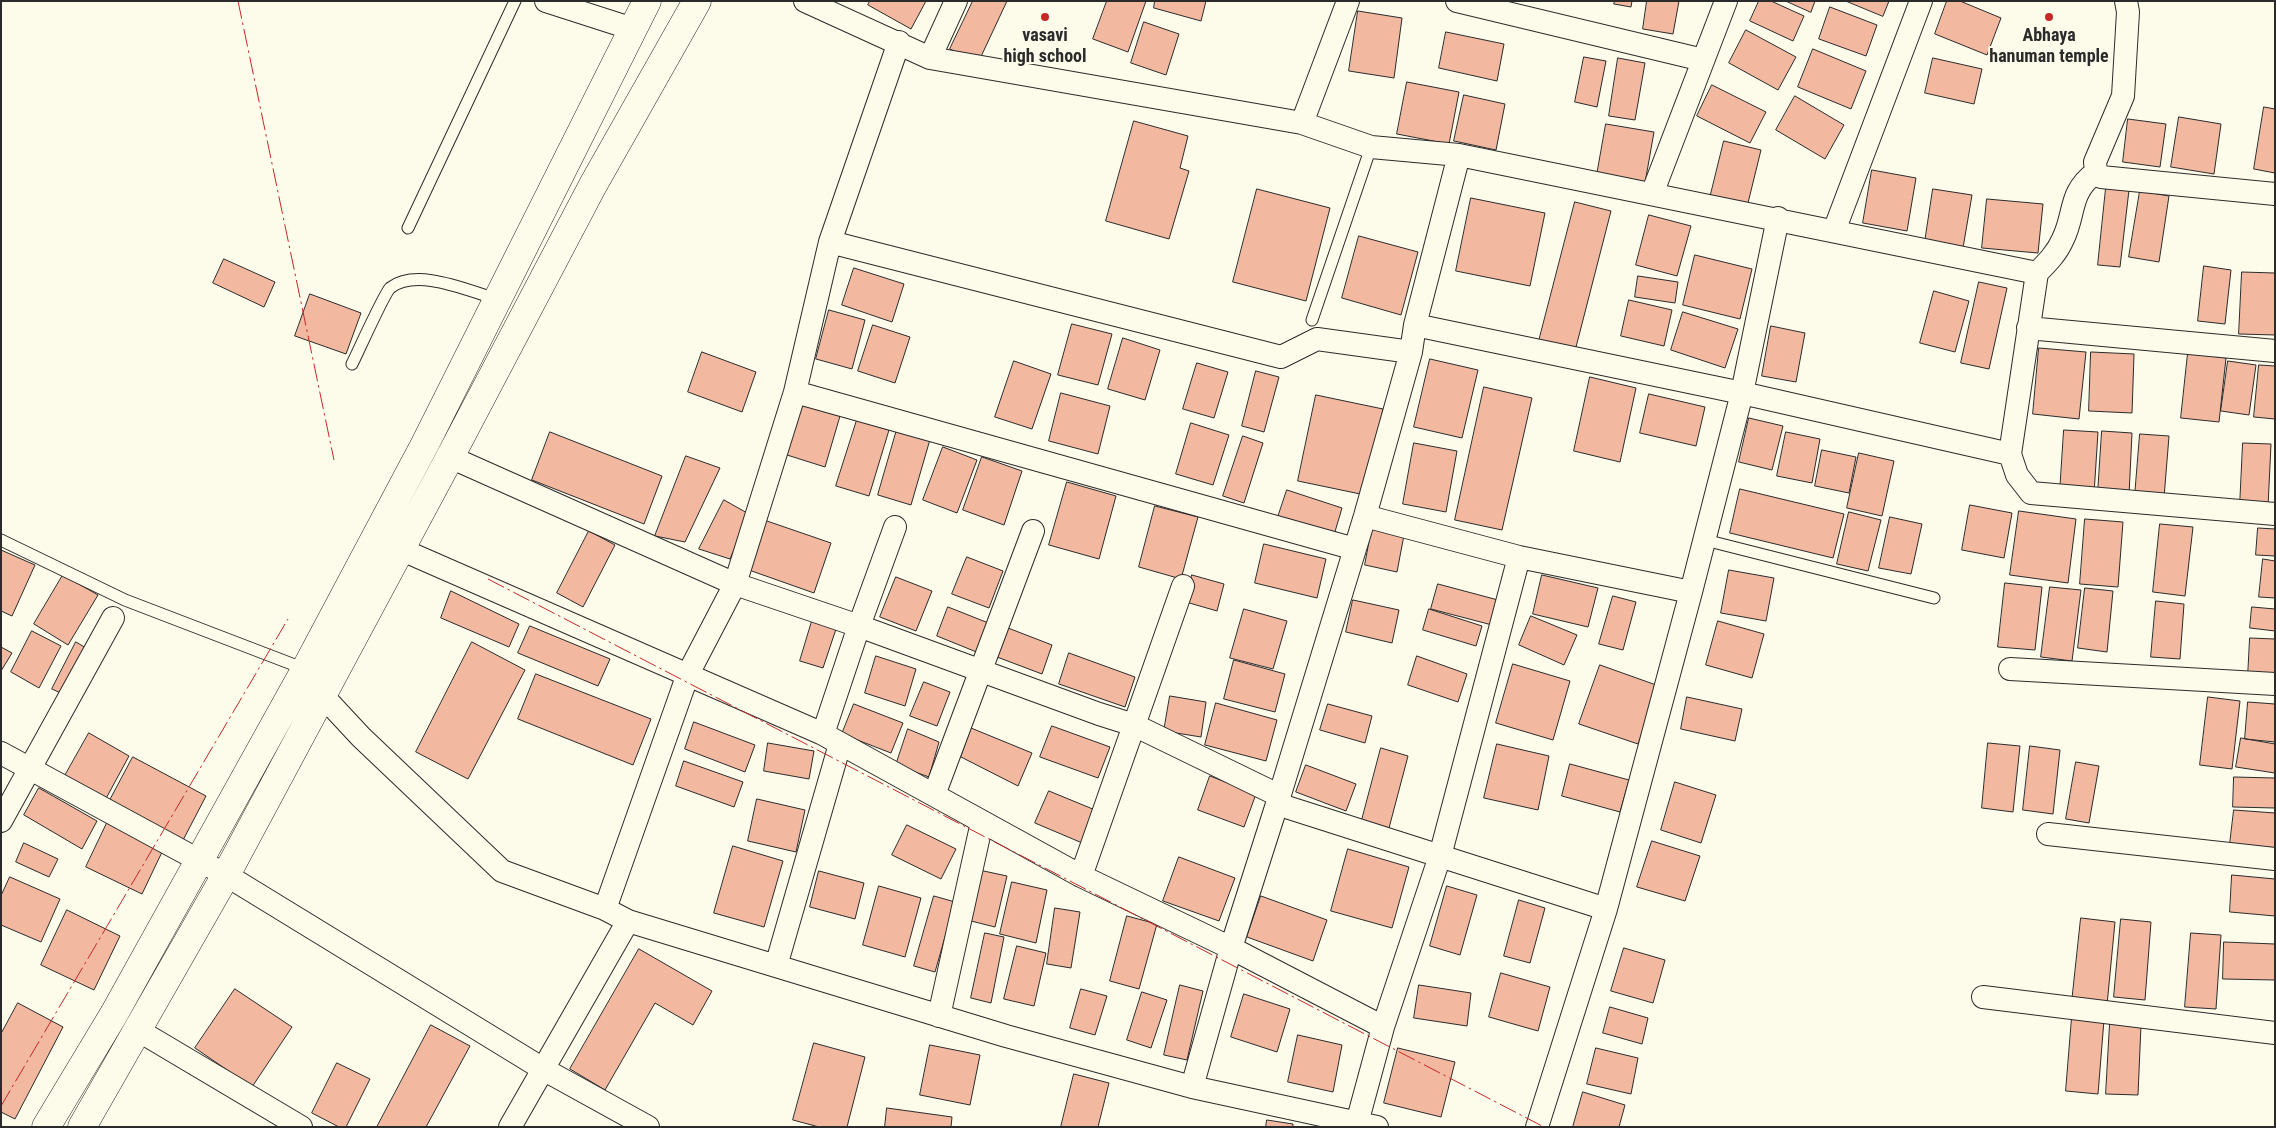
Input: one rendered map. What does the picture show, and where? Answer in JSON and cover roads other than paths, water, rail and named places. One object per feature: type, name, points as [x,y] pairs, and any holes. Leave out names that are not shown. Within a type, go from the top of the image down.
[{"type":"main road","points":[[46,1127],[114,1014],[306,670],[425,444],[647,1]]},
{"type":"main road","points":[[82,1127],[136,1029],[226,875],[593,185],[697,1]]},
{"type":"street","points":[[546,1],[633,29]]},
{"type":"street","points":[[805,1],[899,42],[930,58],[1302,123],[1371,147],[1459,154],[1778,218],[2037,273]]},
{"type":"street","points":[[930,58],[956,1]]},
{"type":"street","points":[[1302,123],[1348,1]]},
{"type":"street","points":[[1457,1],[1703,60]]},
{"type":"street","points":[[1652,194],[1726,1]]},
{"type":"street","points":[[1834,231],[1921,1]]},
{"type":"street","points":[[2126,1],[2128,12],[2123,96],[2095,162],[2096,172],[2101,177],[2275,194]]},
{"type":"street","points":[[605,909],[688,674],[735,584],[795,392],[830,242],[899,42]]},
{"type":"street","points":[[1192,1087],[1231,948],[1365,516],[1411,352],[1415,325],[1459,154]]},
{"type":"street","points":[[2096,172],[2083,181],[2076,196],[2064,239],[2052,258],[2037,273],[2010,454],[2017,475],[2031,493],[2275,514]]},
{"type":"street","points":[[1537,1127],[1606,909],[1692,592],[1742,393],[1778,218]]},
{"type":"street","points":[[830,242],[1281,356],[1316,339],[1411,352]]},
{"type":"street","points":[[1415,325],[1742,393],[2010,454]]},
{"type":"street","points":[[2028,328],[2275,351]]},
{"type":"street","points":[[795,392],[1355,549]]},
{"type":"street","points":[[450,457],[735,584],[859,626],[1099,714],[1134,725],[1278,800],[1440,856],[1606,909]]},
{"type":"street","points":[[1365,516],[1519,557],[1692,592]]},
{"type":"street","points":[[776,966],[859,626],[895,527]]},
{"type":"street","points":[[934,795],[1034,531]]},
{"type":"street","points":[[400,549],[688,674],[831,739],[1081,876],[1231,948],[1383,1027]]},
{"type":"street","points":[[321,694],[362,737],[502,871],[605,909],[628,921],[939,1016],[1192,1087],[1367,1125],[1383,1027],[1440,856],[1519,557]]},
{"type":"street","points":[[1081,876],[1183,586]]},
{"type":"street","points":[[1,821],[113,618]]},
{"type":"street","points":[[2010,669],[2275,684]]},
{"type":"street","points":[[1,753],[198,862],[226,875],[543,1069],[648,1127]]},
{"type":"street","points":[[939,1016],[982,822]]},
{"type":"street","points":[[2048,834],[2275,859]]},
{"type":"street","points":[[510,1127],[628,921]]},
{"type":"street","points":[[1983,997],[2275,1033]]},
{"type":"street","points":[[136,1029],[301,1127]]},
{"type":"lane","points":[[408,228],[515,1]]},
{"type":"lane","points":[[1312,320],[1371,147]]},
{"type":"lane","points":[[352,364],[389,289],[404,282],[422,278],[498,299]]},
{"type":"lane","points":[[1,540],[125,600],[306,670]]},
{"type":"lane","points":[[1705,540],[1934,598]]},
{"type":"place","name":"vasavi high school","points":[[1045,17]]},
{"type":"place","name":"Abhaya hanuman temple","points":[[2049,17]]}]
